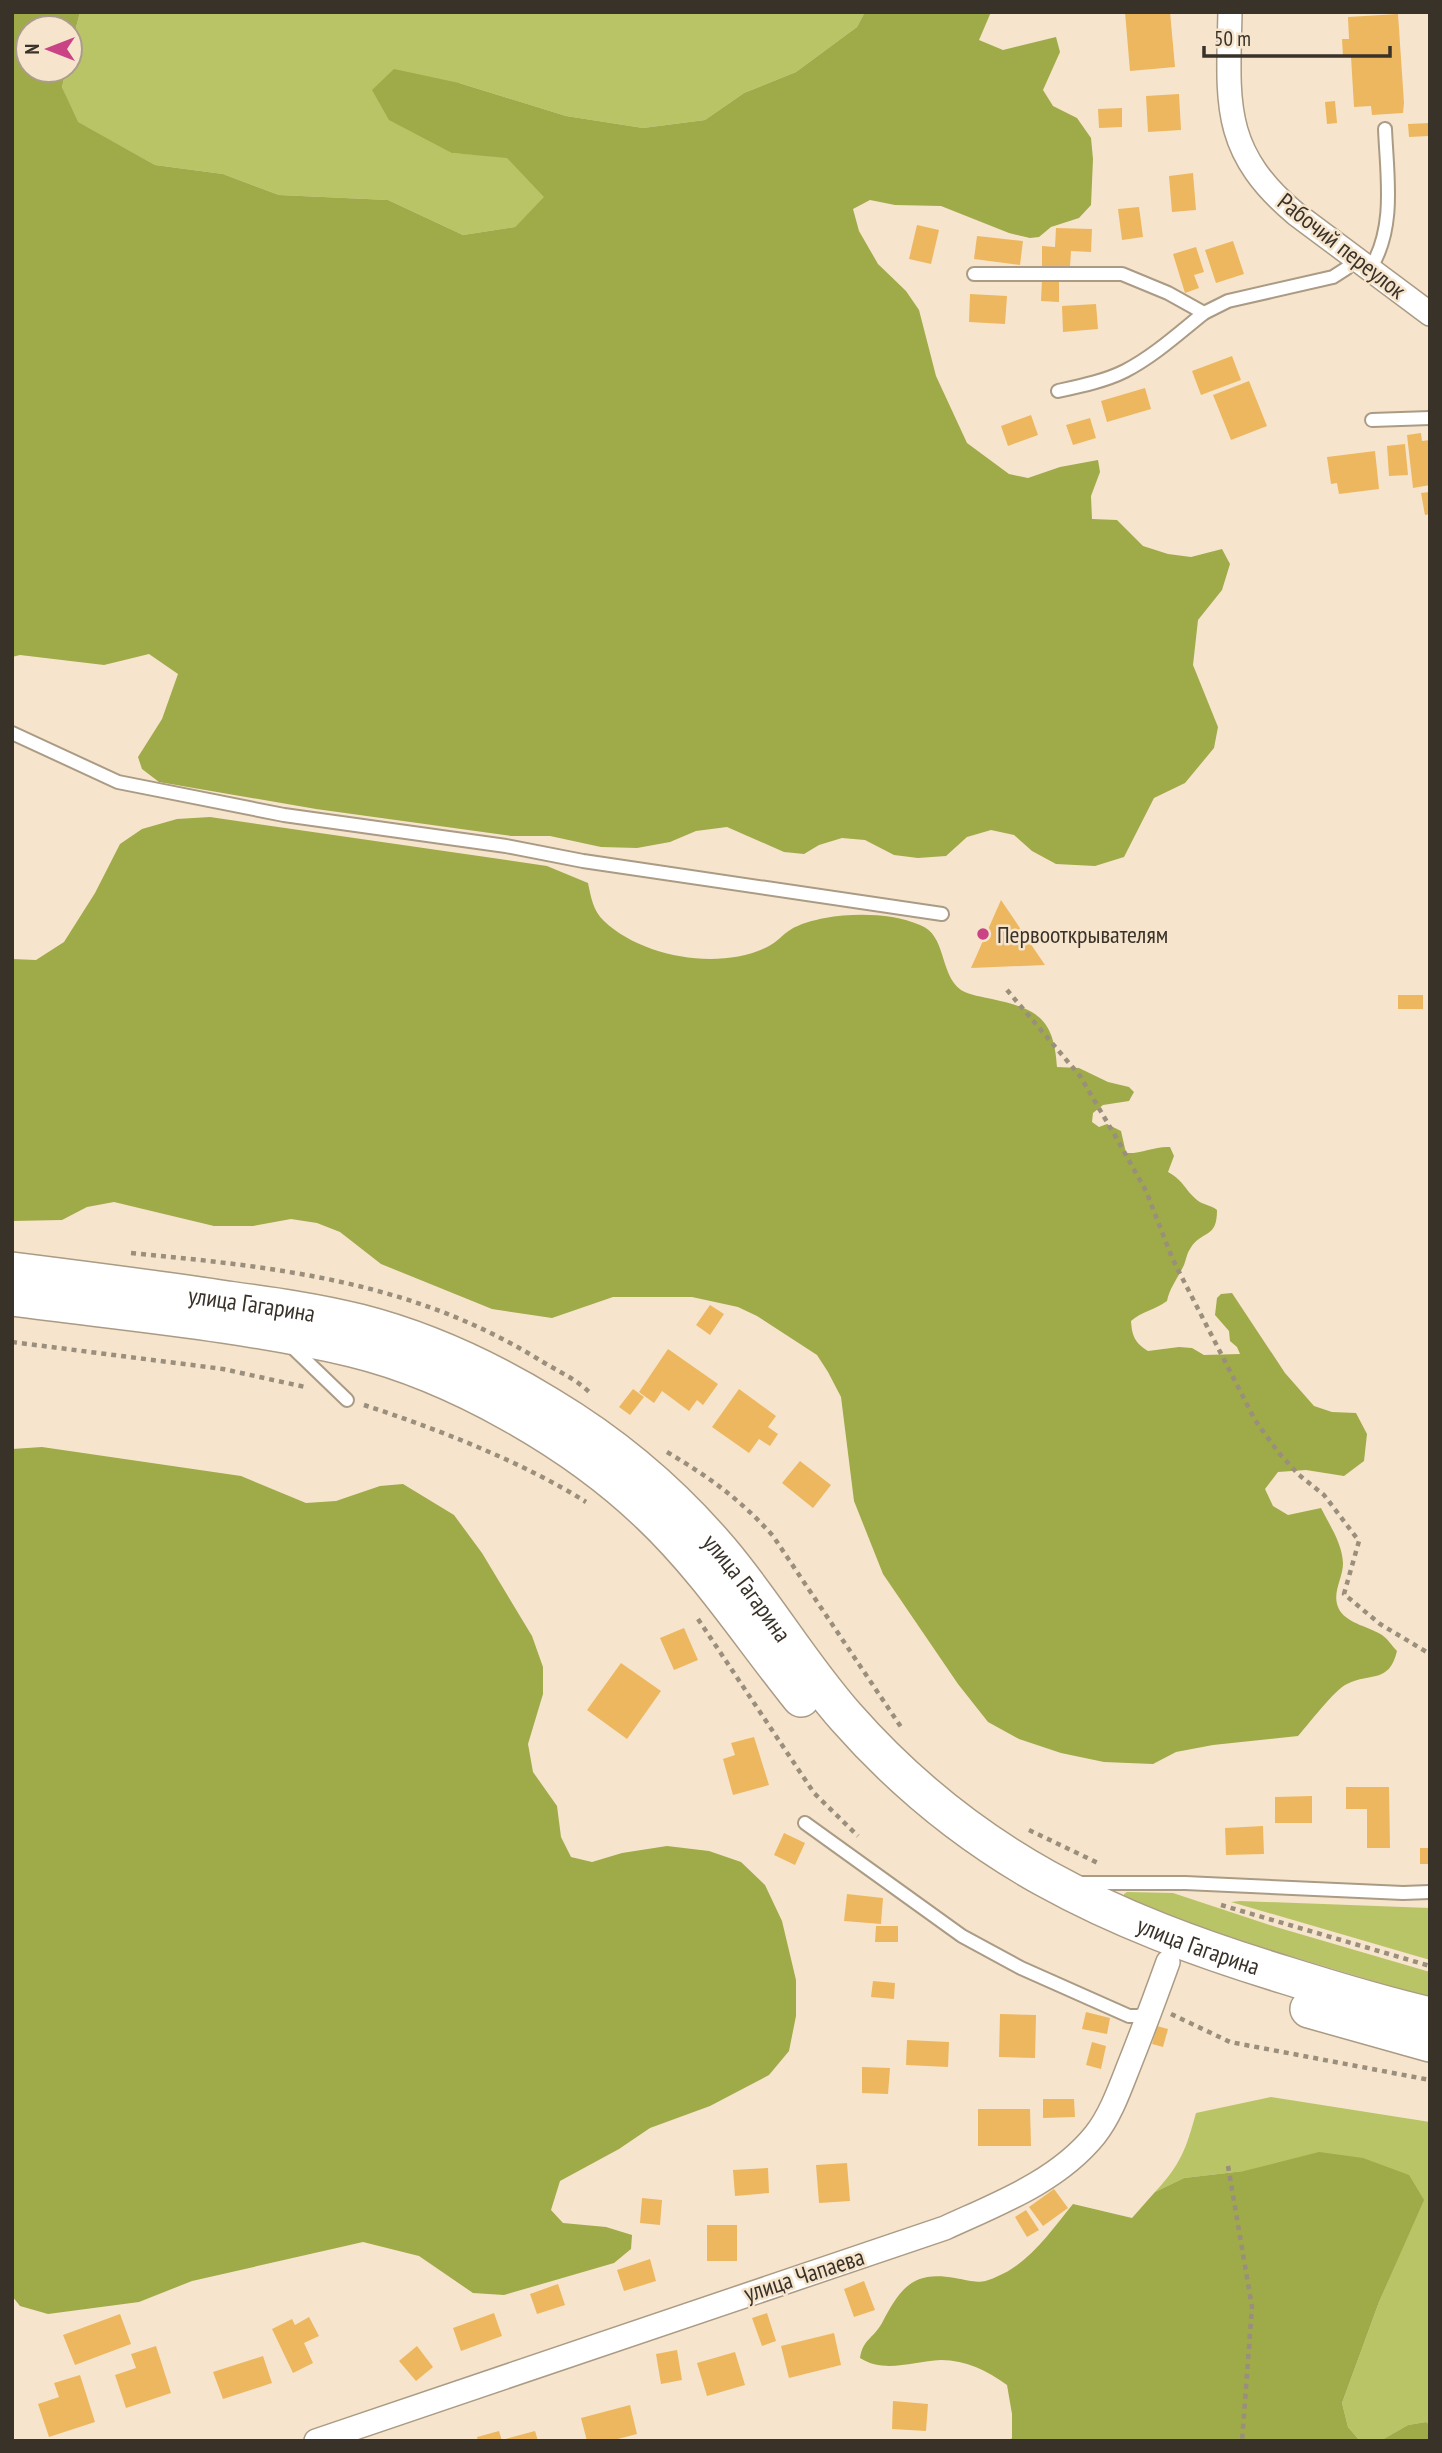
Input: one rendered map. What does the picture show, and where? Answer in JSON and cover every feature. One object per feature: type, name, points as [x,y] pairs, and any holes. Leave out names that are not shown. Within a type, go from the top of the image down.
[{"type":"main road","name":"улица Гагарина","points":[[12,1271],[282,1308],[360,1323],[415,1340],[475,1365],[548,1405],[597,1437],[632,1464],[688,1516],[743,1580],[843,1714],[881,1756],[953,1819],[1025,1868],[1110,1913],[1177,1940],[1343,1993],[1430,2016]]},
{"type":"main road","name":"улица Гагарина","points":[[12,1297],[278,1333],[354,1349],[408,1366],[467,1390],[584,1460],[617,1484],[674,1537],[713,1582],[825,1729],[866,1773],[906,1811],[979,1866],[1030,1898],[1099,1934],[1168,1962],[1337,2018],[1430,2043]]},
{"type":"street","name":"Рабочий переулок","points":[[1230,12],[1231,112],[1245,156],[1276,197],[1430,314]]},
{"type":"street","name":"улица Чапаева","points":[[316,2441],[945,2228],[1010,2198],[1049,2176],[1077,2154],[1096,2134],[1110,2110],[1168,1962]]},
{"type":"lane","points":[[1058,391],[1100,381],[1125,371],[1153,354],[1203,313],[1228,301],[1332,277],[1380,253],[1385,235],[1387,197],[1385,130]]},
{"type":"lane","points":[[974,274],[1122,274],[1168,293],[1203,313]]},
{"type":"lane","points":[[1372,420],[1430,418]]},
{"type":"lane","points":[[12,733],[118,782],[284,815],[506,846],[583,861],[942,914]]},
{"type":"lane","points":[[278,1333],[346,1400]]},
{"type":"lane","points":[[805,1823],[962,1936],[1033,1973],[1129,2016],[1138,2016],[1151,2009]]},
{"type":"lane","points":[[1051,1882],[1185,1883],[1430,1892]]},
{"type":"path","points":[[1007,990],[1080,1076],[1117,1139],[1146,1191],[1173,1260],[1255,1420],[1278,1452],[1324,1495],[1359,1541],[1345,1594],[1380,1624],[1430,1654]]},
{"type":"path","points":[[12,1342],[223,1369],[304,1386],[402,1417],[498,1457],[562,1487],[595,1508]]},
{"type":"path","points":[[696,1616],[814,1793],[867,1844]]},
{"type":"path","points":[[1151,2009],[1230,2042],[1430,2080]]},
{"type":"path","points":[[1228,2165],[1252,2307],[1242,2441]]},
{"type":"green space","points":[[12,12],[80,12],[14,14],[14,84],[63,84],[78,122],[155,165],[223,174],[279,195],[388,200],[463,235],[515,227],[544,197],[507,158],[452,153],[389,120],[372,90],[394,69],[459,83],[566,116],[643,128],[705,120],[744,93],[796,72],[857,27],[865,12],[991,12],[979,40],[1003,50],[1056,37],[1060,52],[1043,90],[1053,106],[1077,118],[1091,138],[1091,205],[1079,218],[1051,227],[1039,237],[1030,238],[1009,233],[941,206],[895,205],[870,200],[853,209],[859,231],[878,264],[906,291],[919,310],[936,376],[967,443],[1009,474],[1028,478],[1060,467],[1098,460],[1100,472],[1091,496],[1092,519],[1117,520],[1143,546],[1168,554],[1191,557],[1222,549],[1230,564],[1222,590],[1198,620],[1193,665],[1218,727],[1214,748],[1185,783],[1154,798],[1124,857],[1095,866],[1056,864],[1032,851],[1014,835],[991,830],[967,837],[946,856],[918,858],[894,855],[865,840],[842,838],[819,845],[804,854],[784,852],[727,827],[696,831],[670,842],[637,848],[601,847],[550,836],[511,836],[316,809],[159,782],[142,769],[138,757],[162,719],[178,674],[149,654],[104,665],[20,655],[12,657]]},
{"type":"green space","points":[[865,12],[857,27],[796,72],[744,93],[705,120],[643,128],[566,116],[459,83],[452,153],[507,157],[545,197],[515,227],[463,235],[388,200],[279,195],[223,174],[155,165],[77,122],[62,87],[63,84],[84,84],[84,14],[79,14]]},
{"type":"green space","points":[[210,817],[547,866],[588,883],[597,913],[620,934],[639,944],[683,957],[706,959],[750,954],[772,944],[798,926],[836,916],[885,916],[909,921],[929,930],[935,937],[949,974],[961,990],[1021,1007],[1040,1018],[1052,1037],[1057,1067],[1079,1068],[1108,1082],[1129,1087],[1134,1092],[1129,1101],[1103,1105],[1093,1113],[1092,1122],[1099,1127],[1107,1124],[1121,1131],[1126,1153],[1170,1147],[1174,1156],[1168,1172],[1197,1200],[1217,1210],[1212,1230],[1199,1239],[1189,1251],[1167,1301],[1131,1321],[1137,1342],[1148,1351],[1179,1347],[1192,1348],[1204,1355],[1240,1354],[1230,1341],[1229,1331],[1215,1315],[1217,1298],[1221,1294],[1232,1293],[1285,1373],[1314,1406],[1332,1412],[1356,1413],[1367,1434],[1364,1461],[1344,1476],[1306,1470],[1278,1472],[1265,1489],[1273,1506],[1288,1515],[1321,1508],[1342,1556],[1337,1605],[1344,1615],[1382,1635],[1397,1651],[1389,1668],[1384,1673],[1356,1680],[1342,1687],[1298,1736],[1213,1745],[1176,1752],[1153,1764],[1104,1762],[1061,1753],[1019,1739],[988,1722],[958,1684],[883,1574],[854,1501],[841,1397],[828,1372],[817,1355],[757,1316],[738,1307],[692,1297],[613,1297],[552,1318],[492,1309],[381,1264],[340,1232],[317,1223],[291,1219],[253,1226],[214,1226],[114,1202],[87,1207],[62,1220],[12,1221],[12,959],[36,960],[64,942],[95,893],[120,844],[142,829],[177,819]]},
{"type":"green space","points":[[42,1447],[241,1476],[306,1503],[336,1501],[380,1486],[403,1484],[454,1515],[482,1553],[532,1636],[543,1667],[543,1694],[528,1744],[533,1772],[557,1806],[561,1837],[571,1857],[592,1862],[622,1853],[667,1846],[709,1851],[741,1862],[765,1885],[782,1921],[796,1980],[796,2016],[789,2051],[769,2075],[710,2106],[650,2128],[619,2149],[560,2181],[551,2210],[563,2223],[606,2227],[632,2235],[631,2249],[614,2263],[504,2295],[473,2293],[419,2256],[363,2242],[192,2281],[139,2302],[48,2314],[20,2306],[12,2296],[12,1449]]},
{"type":"green space","points":[[1127,1892],[1173,1893],[1276,1927],[1430,1972],[1430,1998],[1183,1924],[1124,1898]]},
{"type":"green space","points":[[1231,1902],[1430,1908],[1430,1960]]},
{"type":"green space","points":[[1271,2097],[1430,2122],[1430,2425],[1426,2422],[1408,2425],[1380,2441],[1360,2441],[1348,2427],[1342,2403],[1379,2302],[1423,2200],[1244,2171],[1184,2178],[1155,2192],[1182,2155],[1196,2113]]},
{"type":"green space","points":[[1319,2152],[1363,2158],[1409,2175],[1424,2200],[1379,2302],[1342,2403],[1348,2427],[1360,2441],[1010,2441],[1012,2414],[1007,2385],[992,2375],[968,2364],[950,2360],[889,2366],[870,2363],[860,2358],[866,2343],[879,2328],[895,2300],[909,2285],[928,2277],[940,2276],[976,2282],[996,2277],[1029,2255],[1073,2204],[1132,2218],[1155,2192],[1184,2178],[1244,2171]]},
{"type":"green space","points":[[1426,2422],[1430,2425],[1430,2441],[1380,2441],[1408,2425]]},
{"type":"building","points":[[1125,12],[1170,12],[1175,67],[1130,71]]},
{"type":"building","points":[[1398,14],[1403,113],[1372,115],[1371,106],[1354,107],[1351,57],[1343,57],[1342,39],[1349,39],[1348,17]]},
{"type":"building","points":[[1179,94],[1181,130],[1148,132],[1146,96]]},
{"type":"building","points":[[1335,101],[1337,123],[1327,124],[1325,102]]},
{"type":"building","points":[[1122,108],[1122,127],[1099,128],[1098,109]]},
{"type":"building","points":[[1429,123],[1429,136],[1409,137],[1408,124]]},
{"type":"building","points":[[1193,173],[1196,210],[1172,212],[1169,176]]},
{"type":"building","points":[[1139,207],[1143,237],[1122,240],[1118,209]]},
{"type":"building","points":[[917,225],[939,230],[931,264],[909,259]]},
{"type":"building","points":[[1056,228],[1092,229],[1091,252],[1071,251],[1070,267],[1042,266],[1042,246],[1055,247]]},
{"type":"building","points":[[977,236],[1023,241],[1020,265],[974,259]]},
{"type":"building","points":[[1233,241],[1244,274],[1216,283],[1205,250]]},
{"type":"building","points":[[1196,247],[1204,272],[1194,275],[1199,288],[1185,293],[1173,254]]},
{"type":"building","points":[[1042,279],[1059,280],[1059,302],[1041,301]]},
{"type":"building","points":[[970,294],[1007,296],[1005,324],[969,322]]},
{"type":"building","points":[[1096,304],[1098,329],[1063,332],[1062,306]]},
{"type":"building","points":[[1232,356],[1241,380],[1201,395],[1192,371]]},
{"type":"building","points":[[1249,381],[1267,426],[1231,440],[1213,395]]},
{"type":"building","points":[[1145,388],[1151,409],[1107,422],[1101,401]]},
{"type":"building","points":[[1031,415],[1038,435],[1008,446],[1001,426]]},
{"type":"building","points":[[1090,418],[1096,438],[1073,445],[1066,425]]},
{"type":"building","points":[[1421,433],[1422,441],[1430,440],[1430,485],[1413,488],[1407,435]]},
{"type":"building","points":[[1405,444],[1408,475],[1389,476],[1387,446]]},
{"type":"building","points":[[1375,451],[1379,489],[1339,494],[1337,483],[1331,484],[1327,457]]},
{"type":"building","points":[[1429,492],[1430,514],[1425,515],[1421,493]]},
{"type":"building","points":[[1001,900],[1045,965],[971,968]]},
{"type":"building","points":[[1398,995],[1423,995],[1423,1009],[1398,1009]]},
{"type":"building","points":[[710,1305],[724,1314],[710,1335],[696,1325]]},
{"type":"building","points":[[668,1349],[718,1384],[703,1405],[697,1400],[689,1411],[662,1391],[654,1403],[639,1392]]},
{"type":"building","points":[[633,1389],[644,1397],[630,1415],[619,1407]]},
{"type":"building","points":[[739,1389],[776,1416],[768,1427],[778,1434],[770,1446],[759,1439],[749,1453],[712,1427]]},
{"type":"building","points":[[800,1461],[831,1485],[813,1508],[782,1483]]},
{"type":"building","points":[[684,1628],[698,1660],[674,1670],[660,1638]]},
{"type":"building","points":[[621,1663],[661,1691],[627,1739],[587,1710]]},
{"type":"building","points":[[754,1737],[769,1785],[733,1795],[723,1759],[735,1755],[731,1743]]},
{"type":"building","points":[[1346,1787],[1389,1787],[1390,1848],[1367,1848],[1367,1809],[1346,1809]]},
{"type":"building","points":[[1312,1796],[1312,1823],[1275,1823],[1275,1797]]},
{"type":"building","points":[[1263,1826],[1264,1854],[1226,1855],[1225,1828]]},
{"type":"building","points":[[784,1833],[805,1843],[795,1865],[774,1855]]},
{"type":"building","points":[[1420,1848],[1430,1848],[1430,1864],[1420,1864]]},
{"type":"building","points":[[847,1894],[883,1898],[881,1924],[844,1921]]},
{"type":"building","points":[[876,1926],[898,1926],[898,1942],[875,1942]]},
{"type":"building","points":[[873,1981],[895,1983],[894,1999],[871,1997]]},
{"type":"building","points":[[1086,2012],[1110,2018],[1107,2034],[1082,2029]]},
{"type":"building","points":[[1000,2014],[1036,2015],[1035,2058],[999,2057]]},
{"type":"building","points":[[1157,2026],[1168,2029],[1163,2047],[1152,2044]]},
{"type":"building","points":[[907,2040],[949,2042],[948,2067],[906,2065]]},
{"type":"building","points":[[1092,2042],[1106,2046],[1101,2069],[1086,2065]]},
{"type":"building","points":[[862,2067],[890,2068],[888,2094],[862,2093]]},
{"type":"building","points":[[1043,2099],[1074,2099],[1075,2117],[1043,2118]]},
{"type":"building","points":[[978,2109],[1030,2109],[1031,2146],[978,2146]]},
{"type":"building","points":[[847,2163],[850,2201],[819,2203],[816,2165]]},
{"type":"building","points":[[768,2168],[769,2193],[735,2196],[733,2170]]},
{"type":"building","points":[[1054,2189],[1068,2208],[1043,2226],[1029,2207]]},
{"type":"building","points":[[642,2198],[662,2200],[660,2225],[640,2223]]},
{"type":"building","points":[[1026,2210],[1039,2230],[1027,2237],[1015,2217]]},
{"type":"building","points":[[707,2225],[737,2225],[737,2261],[707,2261]]},
{"type":"building","points":[[650,2259],[656,2281],[624,2291],[617,2270]]},
{"type":"building","points":[[864,2281],[875,2310],[854,2317],[844,2289]]},
{"type":"building","points":[[558,2284],[565,2305],[537,2314],[530,2294]]},
{"type":"building","points":[[494,2313],[502,2336],[461,2351],[453,2328]]},
{"type":"building","points":[[767,2313],[776,2341],[762,2346],[752,2318]]},
{"type":"building","points":[[120,2314],[131,2344],[75,2365],[63,2335]]},
{"type":"building","points":[[309,2317],[319,2336],[304,2343],[313,2363],[293,2373],[272,2329],[292,2319],[295,2325]]},
{"type":"building","points":[[834,2333],[841,2365],[789,2378],[781,2346]]},
{"type":"building","points":[[156,2346],[171,2393],[126,2408],[115,2375],[136,2368],[131,2354]]},
{"type":"building","points":[[417,2346],[433,2367],[416,2381],[399,2361]]},
{"type":"building","points":[[677,2350],[682,2380],[661,2384],[656,2354]]},
{"type":"building","points":[[735,2352],[745,2385],[707,2396],[697,2363]]},
{"type":"building","points":[[263,2356],[272,2383],[223,2399],[213,2372]]},
{"type":"building","points":[[80,2375],[95,2422],[49,2437],[38,2404],[59,2397],[54,2383]]},
{"type":"building","points":[[893,2401],[928,2404],[926,2431],[892,2429]]},
{"type":"building","points":[[630,2405],[637,2434],[610,2441],[587,2441],[581,2418]]},
{"type":"building","points":[[499,2431],[502,2441],[478,2441],[477,2437]]},
{"type":"building","points":[[535,2431],[538,2441],[502,2441],[502,2440]]},
{"type":"place","name":"Первооткрывателям","points":[[983,934]]}]
